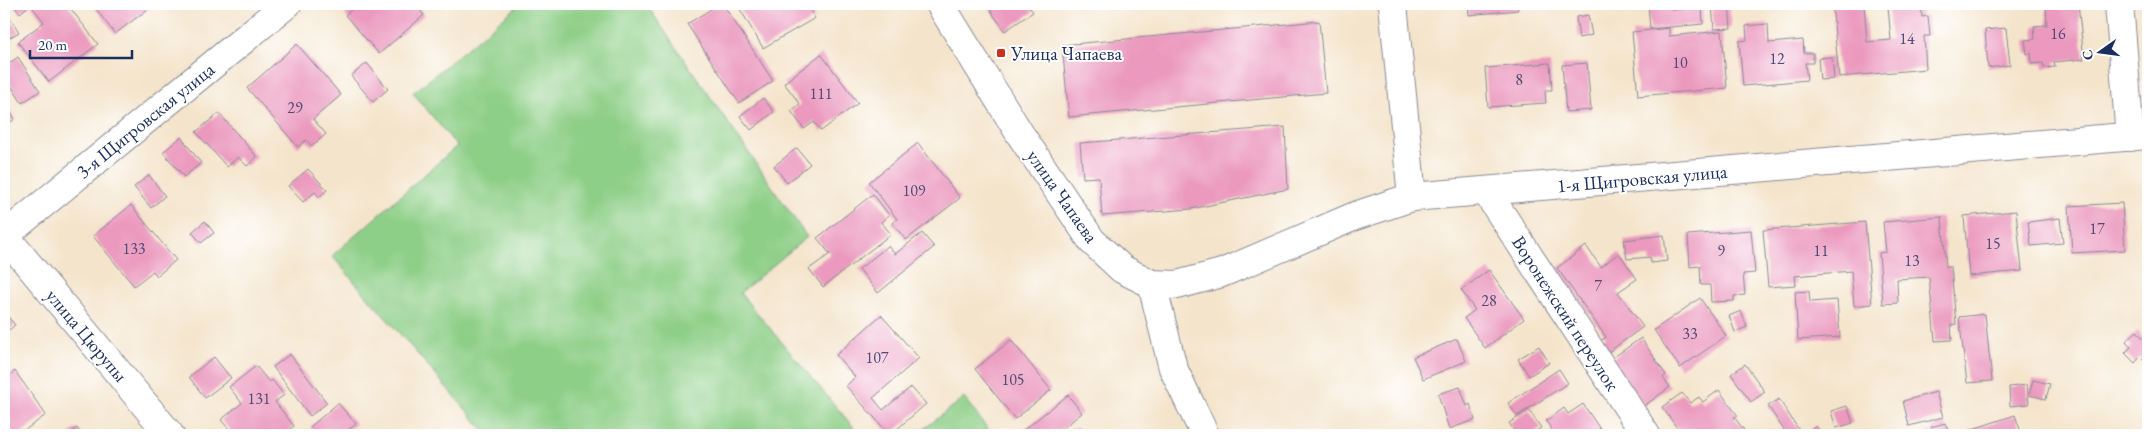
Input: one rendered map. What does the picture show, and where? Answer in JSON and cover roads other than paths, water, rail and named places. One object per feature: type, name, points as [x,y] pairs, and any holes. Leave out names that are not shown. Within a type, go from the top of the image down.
[{"type":"street","name":"3-я Щигровская улица","points":[[4,236],[287,4]]},
{"type":"street","name":"улица Чапаева","points":[[940,4],[1020,134],[1092,241],[1122,268],[1152,284]]},
{"type":"street","points":[[1393,4],[1412,197]]},
{"type":"street","points":[[2119,4],[2139,136]]},
{"type":"street","name":"1-я Щигровская улица","points":[[1152,284],[1177,285],[1222,273],[1355,216],[1412,197],[2139,136]]},
{"type":"street","name":"Воронежский переулок","points":[[1486,191],[1646,435]]},
{"type":"street","name":"улица Цюрупы","points":[[4,236],[170,435]]},
{"type":"street","points":[[1152,284],[1173,368],[1205,435]]},
{"type":"place","name":"Улица Чапаева","points":[[1001,53]]}]
